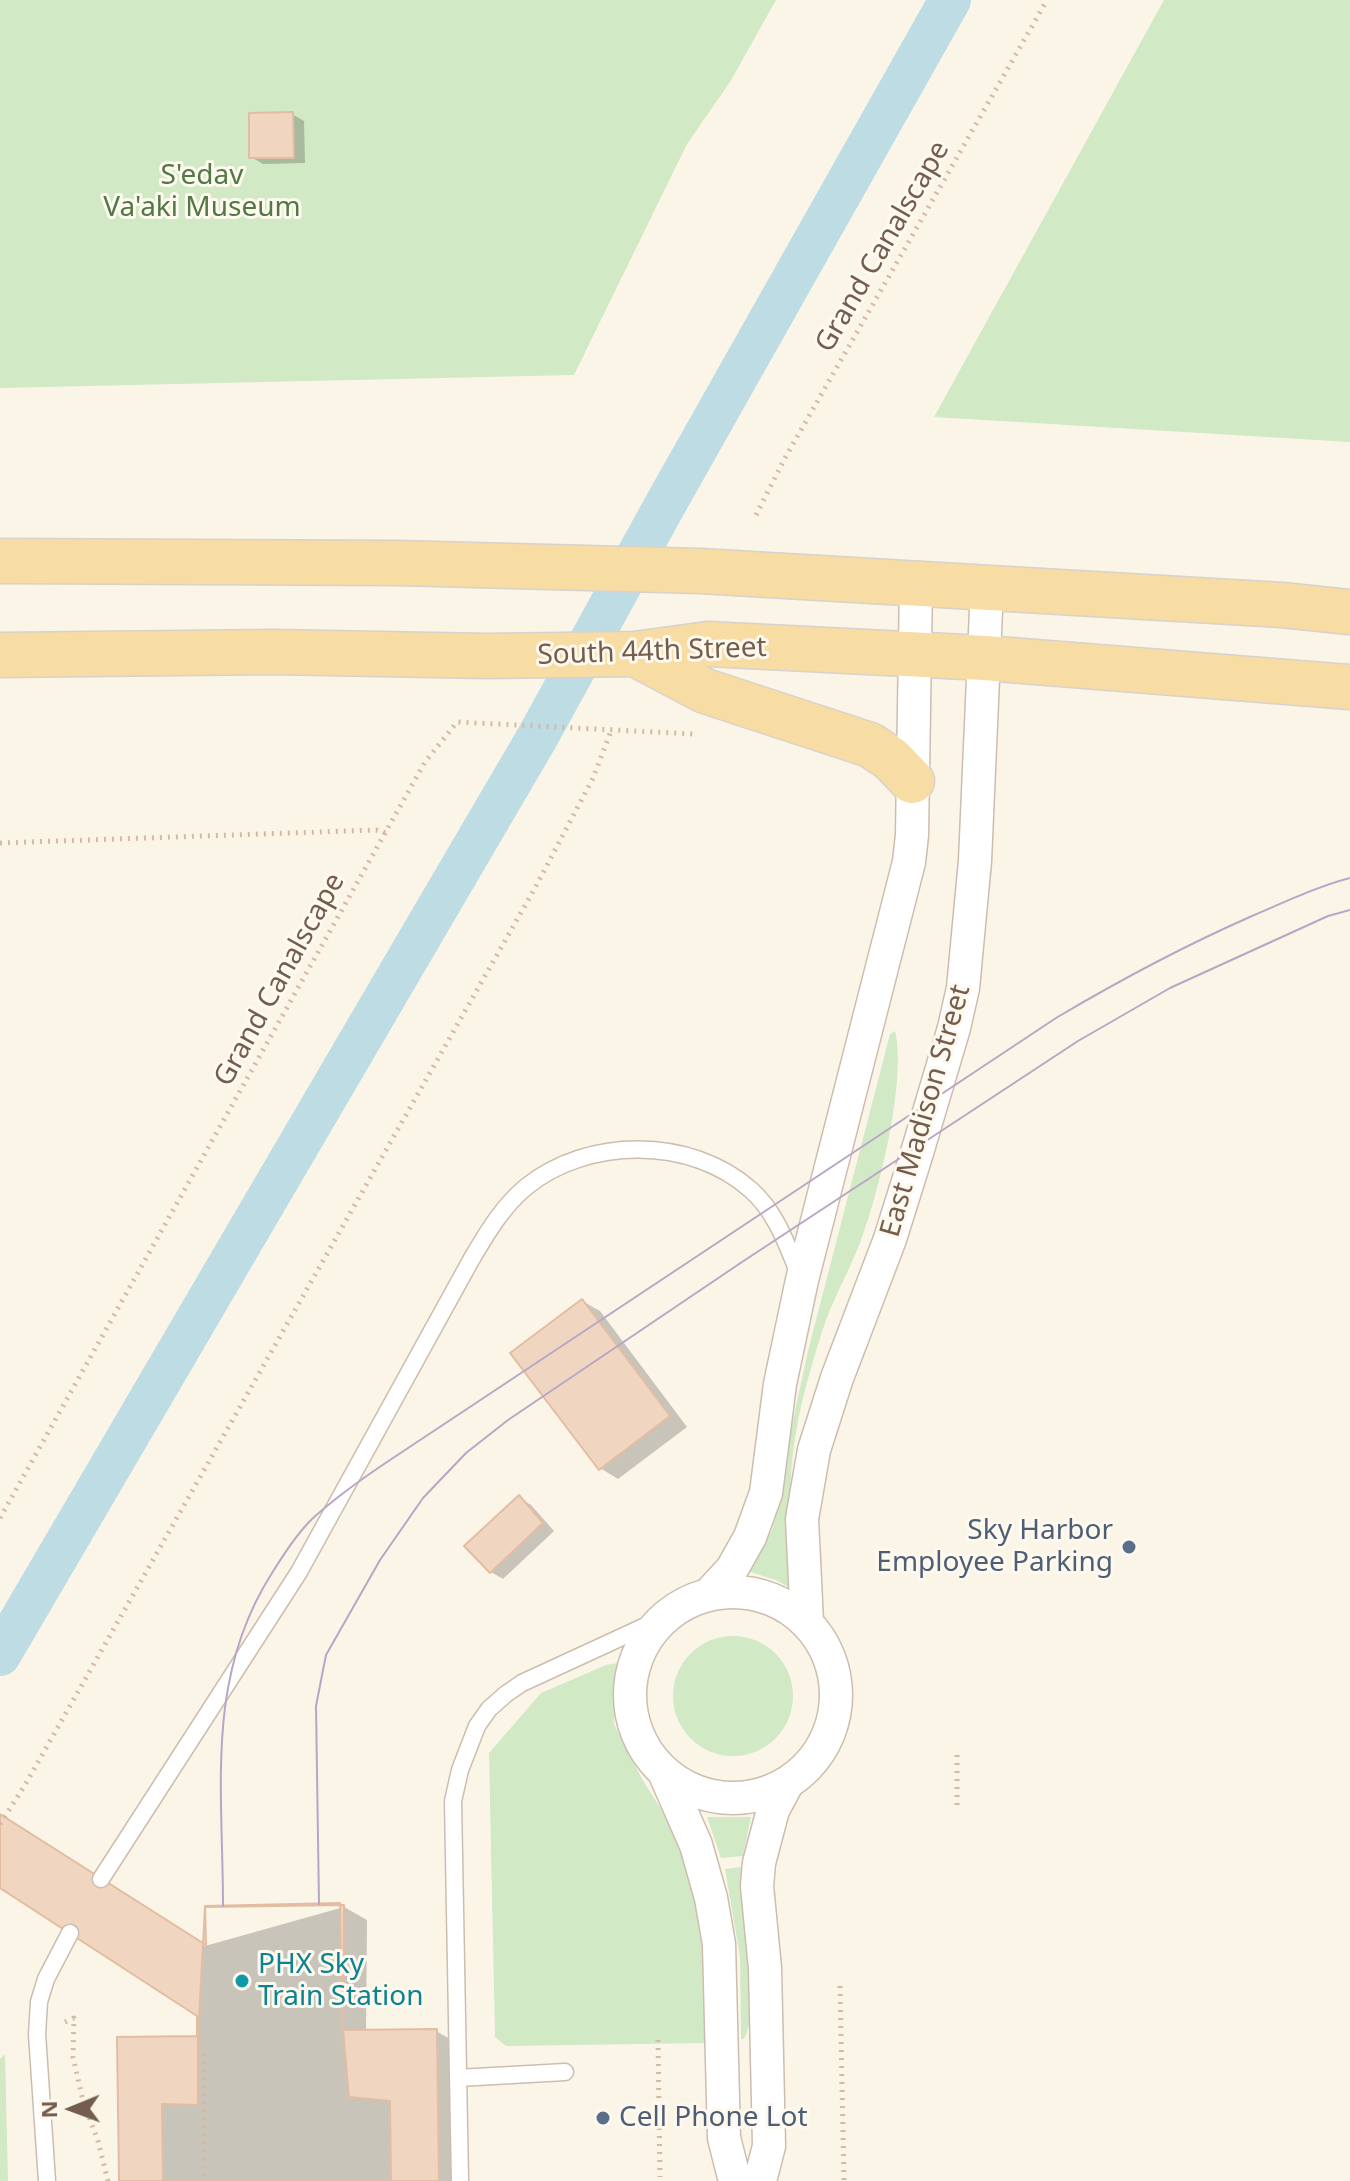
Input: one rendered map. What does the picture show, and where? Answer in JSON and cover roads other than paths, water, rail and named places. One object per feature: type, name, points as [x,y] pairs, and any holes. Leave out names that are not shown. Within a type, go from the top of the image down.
[{"type":"main road","points":[[0,561],[537,565],[700,571],[1282,605],[1350,612]]},
{"type":"main road","name":"South 44th Street","points":[[0,655],[273,652],[487,656],[635,654],[708,644],[985,658],[1350,687]]},
{"type":"main road","points":[[635,654],[705,691],[870,745],[891,759],[912,781]]},
{"type":"street","points":[[709,1594],[732,1569],[750,1537],[766,1493],[780,1384],[802,1280],[909,862],[916,583]]},
{"type":"street","name":"East Madison Street","points":[[807,1622],[802,1531],[804,1498],[814,1450],[903,1198],[942,1071],[963,988],[972,911],[987,587]]},
{"type":"street","points":[[744,1591],[778,1601],[807,1622],[823,1644],[833,1669],[836,1701],[829,1733],[813,1761],[788,1782],[757,1796],[724,1798],[691,1790],[664,1772],[645,1750],[633,1723],[629,1695],[633,1667],[639,1653],[645,1640],[663,1618],[684,1603],[709,1594],[744,1591]]},
{"type":"street","points":[[664,1772],[696,1845],[711,1898],[719,1944],[724,2138],[735,2181]]},
{"type":"street","points":[[760,2181],[769,2146],[765,1968],[757,1886],[759,1863],[773,1810],[788,1782]]},
{"type":"lane","points":[[101,1879],[293,1584],[485,1237],[499,1214],[526,1187],[575,1160],[602,1152],[645,1149],[704,1162],[733,1176],[753,1192],[776,1221],[802,1280]]},
{"type":"lane","points":[[460,2181],[453,1801],[460,1770],[477,1726],[489,1709],[522,1683],[663,1618]]},
{"type":"lane","points":[[47,2181],[37,2034],[39,2002],[46,1979],[70,1933]]},
{"type":"lane","points":[[458,2078],[565,2072]]},
{"type":"waterway","points":[[0,1655],[538,736],[950,0]]},
{"type":"tram line","points":[[223,1906],[222,1735],[236,1653],[251,1613],[272,1573],[312,1519],[380,1467],[1056,1018],[1202,939],[1301,895],[1350,878]]},
{"type":"tram line","points":[[319,1904],[316,1706],[326,1655],[380,1560],[423,1498],[466,1453],[508,1420],[742,1262],[1078,1041],[1170,988],[1328,916],[1350,910]]},
{"type":"place","name":"Sky Harbor Employee Parking","points":[[1129,1547]]},
{"type":"place","name":"PHX Sky Train Station","points":[[242,1981]]},
{"type":"place","name":"Cell Phone Lot","points":[[603,2118]]},
{"type":"park label","name":"S'edav Va'aki Museum","points":[[202,192]]}]
